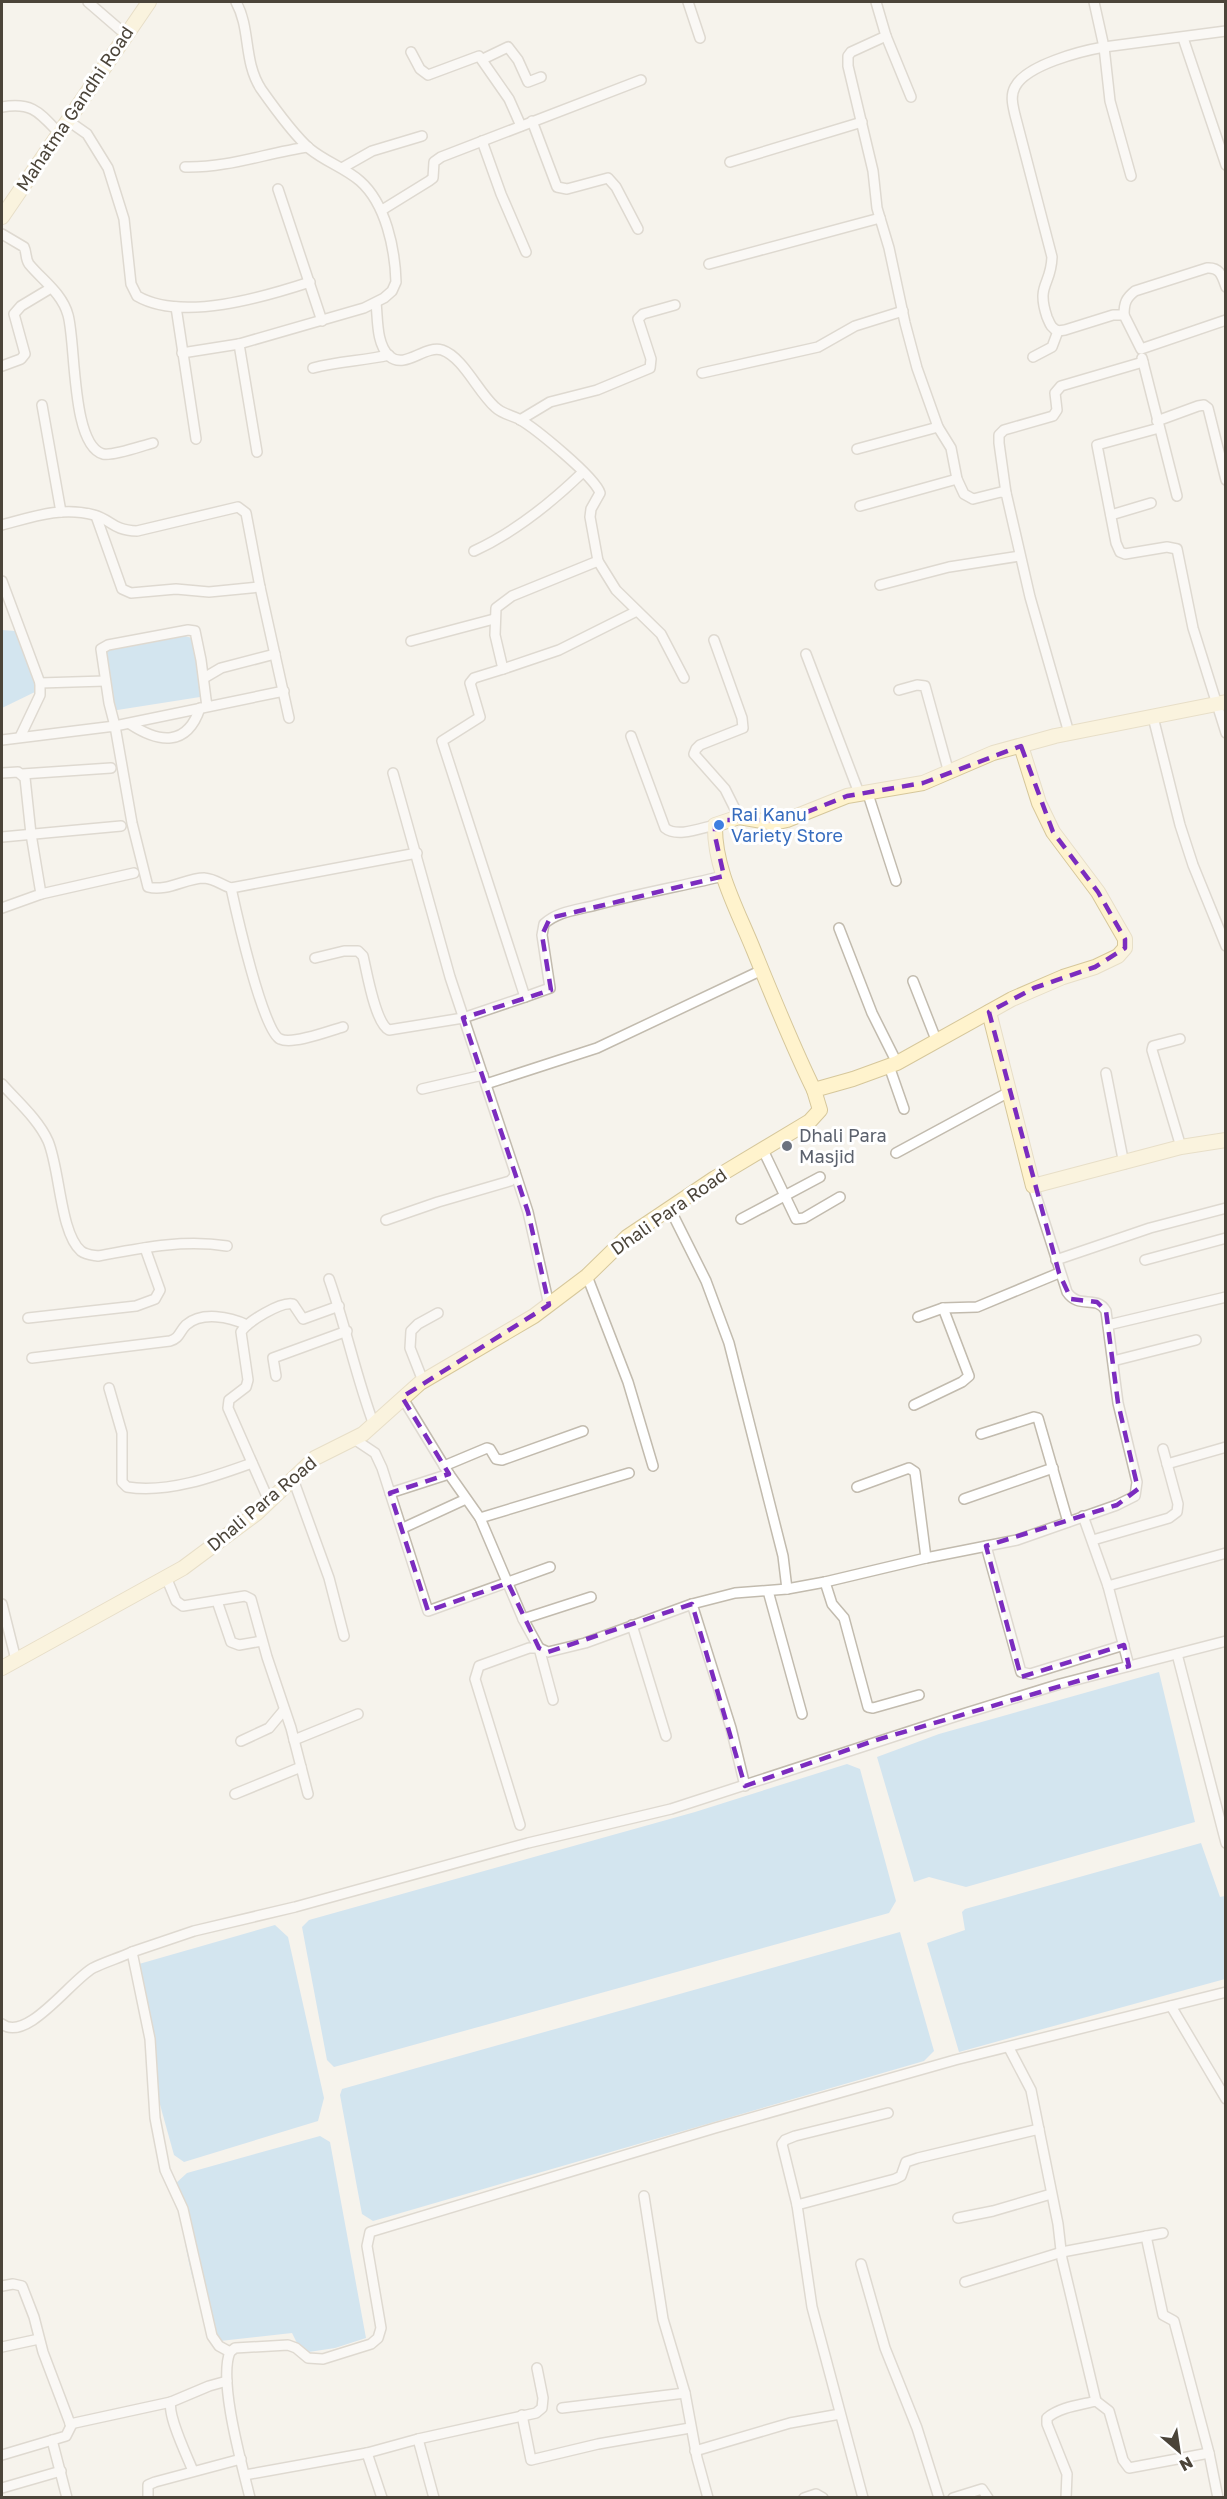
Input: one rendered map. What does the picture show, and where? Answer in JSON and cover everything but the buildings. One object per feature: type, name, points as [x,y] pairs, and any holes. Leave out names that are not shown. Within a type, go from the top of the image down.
[{"type":"street","points":[[88,2],[125,34]]},
{"type":"street","name":"Mahatma Gandhi Road","points":[[2,217],[149,2]]},
{"type":"street","points":[[182,353],[239,344],[322,321],[376,303],[392,291],[396,282],[386,221],[382,210],[371,192],[342,168],[324,159],[308,147],[262,89],[253,74],[247,54],[243,18],[236,2]]},
{"type":"street","points":[[688,2],[700,38]]},
{"type":"street","points":[[876,2],[886,36],[911,97]]},
{"type":"street","points":[[1094,2],[1104,47],[1110,101],[1131,176]]},
{"type":"street","points":[[1058,331],[1050,325],[1042,302],[1042,293],[1052,271],[1052,257],[1015,115],[1012,96],[1015,85],[1041,67],[1076,52],[1226,31]]},
{"type":"street","points":[[886,36],[851,52],[848,56],[848,66],[862,122],[880,218],[917,368],[938,427],[951,448],[957,479],[964,494],[969,498],[1006,493]]},
{"type":"street","points":[[1183,38],[1226,165]]},
{"type":"street","points":[[483,59],[508,47],[514,53],[528,82],[541,76]]},
{"type":"street","points":[[411,51],[420,69],[428,75],[475,56],[483,59],[509,99],[521,126]]},
{"type":"street","points":[[382,210],[433,178],[433,166],[437,159],[641,80]]},
{"type":"street","points":[[2,107],[23,105],[38,111],[58,132]]},
{"type":"street","points":[[67,120],[87,134],[108,168],[124,219],[133,291],[142,300],[176,307],[206,306],[255,299],[310,282]]},
{"type":"street","points":[[532,121],[557,187],[567,189],[608,178],[616,187],[638,229]]},
{"type":"street","points":[[730,162],[862,122]]},
{"type":"street","points":[[342,168],[372,151],[422,136]]},
{"type":"street","points":[[482,141],[526,252]]},
{"type":"street","points":[[185,167],[221,166],[308,147]]},
{"type":"street","points":[[278,189],[322,321]]},
{"type":"street","points":[[709,264],[880,218]]},
{"type":"street","points":[[2,234],[24,247],[27,262],[64,304],[69,317],[80,416],[90,442],[99,452],[107,454],[153,443]]},
{"type":"street","points":[[1177,496],[1141,349],[1124,315],[1124,304],[1127,297],[1135,291],[1207,268],[1213,267],[1219,271],[1226,286]]},
{"type":"street","points":[[2,366],[21,360],[25,354],[14,314],[21,306],[51,288]]},
{"type":"street","points":[[376,303],[379,332],[389,355],[397,360],[433,350],[442,350],[452,357],[495,408],[520,420],[583,471],[596,485],[600,493],[591,509],[590,517],[598,561],[616,590],[661,634],[684,678]]},
{"type":"street","points":[[520,420],[550,402],[597,390],[650,368],[651,359],[638,319],[642,314],[675,305]]},
{"type":"street","points":[[176,307],[196,439]]},
{"type":"street","points":[[702,373],[818,347],[855,326],[903,311]]},
{"type":"street","points":[[1058,331],[1113,315],[1124,315]]},
{"type":"street","points":[[1141,349],[1226,320]]},
{"type":"street","points":[[1033,357],[1052,347],[1058,331]]},
{"type":"street","points":[[239,344],[257,452]]},
{"type":"street","points":[[312,368],[330,363],[361,362],[389,355]]},
{"type":"street","points":[[1069,733],[1020,556],[1006,493],[999,435],[1004,430],[1053,416],[1057,410],[1055,393],[1061,386],[1143,362]]},
{"type":"street","points":[[42,405],[61,512]]},
{"type":"street","points":[[1226,480],[1208,408],[1204,405],[1097,445],[1110,515],[1120,552],[1125,554],[1167,547],[1177,549],[1193,628],[1221,702],[1226,732]]},
{"type":"street","points":[[857,449],[938,427]]},
{"type":"street","points":[[474,551],[492,543],[538,512],[583,471]]},
{"type":"street","points":[[860,506],[957,479]]},
{"type":"street","points":[[1110,515],[1151,502]]},
{"type":"street","points":[[2,525],[51,512],[61,512],[96,515],[124,531],[137,531],[238,507],[246,513],[289,718]]},
{"type":"street","points":[[96,515],[117,582],[122,589],[131,593],[176,589],[209,592],[260,587]]},
{"type":"street","points":[[880,585],[950,567],[1020,556]]},
{"type":"street","points":[[503,669],[495,635],[495,608],[512,596],[598,561]]},
{"type":"street","points":[[2,581],[40,682],[40,695],[20,737]]},
{"type":"street","points":[[525,997],[442,741],[480,717],[470,682],[474,678],[559,650],[637,611]]},
{"type":"street","points":[[411,641],[495,620]]},
{"type":"street","points":[[130,724],[154,737],[176,736],[192,726],[203,707],[204,678],[197,634],[188,630],[104,647],[100,653],[132,823],[148,886],[156,889],[201,878],[215,879],[231,888],[417,853]]},
{"type":"street","points":[[714,640],[742,718],[743,728],[700,745],[694,754],[725,789],[740,817]]},
{"type":"street","points":[[204,678],[221,668],[275,654]]},
{"type":"street","points":[[806,654],[863,792],[896,881]]},
{"type":"street","points":[[40,682],[105,681]]},
{"type":"street","points":[[899,690],[917,684],[925,686],[949,772]]},
{"type":"street","points":[[2,740],[130,724],[284,691]]},
{"type":"street","points":[[631,736],[665,828],[670,832],[678,832],[716,825],[740,817],[774,823],[788,820],[863,792],[923,783],[993,753],[1069,733],[1221,702]]},
{"type":"street","points":[[1154,717],[1184,835],[1226,946]]},
{"type":"street","points":[[716,825],[715,836],[724,876],[791,1043],[814,1090],[893,1065],[1034,988],[1103,964],[1118,956],[1125,948],[1125,939],[1098,891],[1053,832],[1038,803],[1021,746]]},
{"type":"street","points":[[2,773],[22,774],[111,768]]},
{"type":"street","points":[[393,773],[463,1018],[528,1212],[549,1305]]},
{"type":"street","points":[[22,774],[26,784],[31,834],[41,894]]},
{"type":"street","points":[[2,837],[121,826]]},
{"type":"street","points":[[2,908],[41,894],[134,873]]},
{"type":"street","points":[[315,958],[344,951],[358,951],[363,956],[379,1017],[384,1027],[389,1030],[463,1018],[550,988],[542,935],[544,924],[550,918],[621,898],[724,876]]},
{"type":"street","points":[[231,888],[250,966],[264,1010],[276,1037],[282,1041],[292,1041],[343,1027]]},
{"type":"street","points":[[839,927],[893,1065],[903,1108]]},
{"type":"street","points":[[422,1089],[484,1080],[597,1048],[762,970]]},
{"type":"street","points":[[913,981],[937,1042]]},
{"type":"street","points":[[520,1825],[475,1679],[476,1671],[484,1663],[529,1648],[538,1648],[548,1652],[557,1650],[692,1604],[735,1593],[787,1589],[825,1582],[926,1558],[1017,1540],[1136,1496],[1138,1490],[1118,1403],[1106,1311],[1103,1305],[1097,1302],[1079,1302],[1071,1299],[1059,1273],[1033,1186],[989,1012]]},
{"type":"street","points":[[1179,1039],[1158,1043],[1153,1046],[1152,1050],[1181,1148]]},
{"type":"street","points":[[1106,1073],[1124,1164]]},
{"type":"street","points":[[2,1084],[31,1116],[47,1139],[54,1158],[68,1231],[80,1250],[98,1256],[191,1242],[227,1246]]},
{"type":"street","name":"Dhali Para Road","points":[[2,1668],[166,1577],[220,1542],[315,1458],[375,1425],[402,1397],[423,1381],[445,1366],[489,1344],[549,1305],[587,1276],[627,1237],[817,1114],[820,1110],[814,1090]]},
{"type":"street","points":[[896,1153],[1010,1092]]},
{"type":"street","points":[[1033,1186],[1181,1148],[1226,1140]]},
{"type":"street","points":[[763,1150],[794,1216],[800,1219],[840,1197]]},
{"type":"street","points":[[386,1220],[510,1181],[514,1178],[515,1172]]},
{"type":"street","points":[[741,1219],[820,1178]]},
{"type":"street","points":[[1056,1260],[1159,1226],[1226,1208]]},
{"type":"street","points":[[670,1209],[706,1281],[729,1343],[783,1556],[787,1589]]},
{"type":"street","points":[[1144,1260],[1226,1238]]},
{"type":"street","points":[[28,1318],[136,1306],[155,1299],[160,1290],[145,1248]]},
{"type":"street","points":[[918,1317],[943,1308],[977,1307],[1059,1273]]},
{"type":"street","points":[[587,1276],[628,1382],[653,1466]]},
{"type":"street","points":[[329,1279],[347,1331],[363,1396],[375,1425]]},
{"type":"street","points":[[1108,1325],[1226,1297]]},
{"type":"street","points":[[269,1501],[227,1402],[248,1384],[240,1339],[242,1329],[285,1303],[294,1304],[303,1319],[339,1306]]},
{"type":"street","points":[[914,1405],[962,1382],[969,1376],[943,1308]]},
{"type":"street","points":[[423,1381],[410,1348],[411,1332],[418,1324],[438,1313]]},
{"type":"street","points":[[32,1358],[170,1341],[180,1336],[188,1323],[204,1318],[226,1317],[247,1325]]},
{"type":"street","points":[[276,1376],[273,1358],[347,1331]]},
{"type":"street","points":[[1113,1362],[1196,1340]]},
{"type":"street","points":[[109,1388],[122,1433],[122,1482],[128,1487],[155,1487],[195,1482],[252,1463]]},
{"type":"street","points":[[402,1397],[480,1518],[523,1619],[538,1648],[553,1700]]},
{"type":"street","points":[[981,1434],[1034,1417],[1038,1418],[1068,1522]]},
{"type":"street","points":[[390,1493],[447,1470],[487,1448],[496,1460],[502,1460],[583,1431]]},
{"type":"street","points":[[354,1438],[375,1453],[403,1528],[429,1611],[550,1567]]},
{"type":"street","points":[[1167,1464],[1226,1448]]},
{"type":"street","points":[[1093,1540],[1169,1518],[1177,1512],[1178,1504],[1163,1449]]},
{"type":"street","points":[[857,1487],[909,1468],[913,1469],[926,1558]]},
{"type":"street","points":[[964,1500],[1053,1468]]},
{"type":"street","points":[[480,1518],[629,1473]]},
{"type":"street","points":[[293,1479],[329,1578],[344,1636]]},
{"type":"street","points":[[403,1528],[466,1498]]},
{"type":"street","points":[[1083,1516],[1108,1586],[1129,1666]]},
{"type":"street","points":[[986,1546],[1021,1672],[1030,1674],[1124,1645]]},
{"type":"street","points":[[1108,1586],[1226,1552]]},
{"type":"street","points":[[166,1577],[179,1604],[190,1605],[245,1596],[251,1599],[308,1794]]},
{"type":"street","points":[[825,1582],[832,1604],[844,1618],[868,1707],[873,1708],[919,1695]]},
{"type":"street","points":[[768,1591],[802,1714]]},
{"type":"street","points":[[523,1619],[591,1597]]},
{"type":"street","points":[[218,1601],[231,1642],[239,1645],[262,1641]]},
{"type":"street","points":[[2,1604],[16,1660]]},
{"type":"street","points":[[692,1604],[731,1728],[745,1786]]},
{"type":"street","points":[[632,1625],[666,1736]]},
{"type":"street","points":[[2,2024],[13,2028],[22,2027],[44,2011],[91,1969],[194,1931],[295,1907],[528,1843],[671,1809],[745,1786],[873,1741],[1060,1684],[1226,1641]]},
{"type":"street","points":[[1177,1654],[1226,1843]]},
{"type":"street","points":[[241,1741],[269,1728],[284,1710]]},
{"type":"street","points":[[294,1740],[358,1714]]},
{"type":"street","points":[[234,1794],[301,1767]]},
{"type":"street","points":[[132,1953],[150,2039],[155,2118],[165,2169],[183,2209],[212,2336],[219,2346],[230,2352]]},
{"type":"street","points":[[250,2498],[227,2381],[227,2359],[230,2352],[235,2348],[279,2344],[296,2348],[308,2358],[323,2359],[371,2344],[378,2338],[381,2328],[367,2246],[370,2232],[758,2116],[955,2060],[1226,1992]]},
{"type":"street","points":[[1171,2007],[1226,2099]]},
{"type":"street","points":[[1009,2048],[1031,2090],[1062,2252],[1095,2402],[1109,2411],[1123,2460],[1129,2468],[1209,2453]]},
{"type":"street","points":[[863,2498],[812,2307],[797,2205],[783,2141],[888,2113]]},
{"type":"street","points":[[797,2205],[895,2179],[901,2176],[906,2162],[918,2158],[1039,2129]]},
{"type":"street","points":[[958,2218],[993,2211],[1051,2194]]},
{"type":"street","points":[[644,2196],[663,2319],[685,2393],[695,2451],[708,2498]]},
{"type":"street","points":[[965,2282],[1062,2252],[1163,2233]]},
{"type":"street","points":[[1146,2236],[1163,2315],[1174,2321],[1196,2412],[1209,2453],[1218,2498]]},
{"type":"street","points":[[861,2264],[885,2348],[917,2428],[939,2498]]},
{"type":"street","points":[[2,2286],[13,2284],[22,2286],[70,2424],[70,2431],[66,2436],[2,2455]]},
{"type":"street","points":[[2,2347],[39,2338]]},
{"type":"street","points":[[244,2475],[367,2453],[418,2439],[536,2413],[542,2408],[543,2398],[537,2368]]},
{"type":"street","points":[[70,2424],[171,2402],[227,2381]]},
{"type":"street","points":[[562,2408],[685,2393]]},
{"type":"street","points":[[171,2402],[169,2407],[193,2471]]},
{"type":"street","points":[[1066,2498],[1067,2474],[1047,2424],[1047,2418],[1068,2408],[1095,2402]]},
{"type":"street","points":[[695,2451],[790,2423],[840,2414]]},
{"type":"street","points":[[522,2415],[531,2460],[598,2444],[690,2428]]},
{"type":"street","points":[[418,2439],[434,2498]]},
{"type":"street","points":[[52,2440],[67,2498]]},
{"type":"street","points":[[367,2453],[382,2498]]},
{"type":"street","points":[[148,2498],[148,2485],[241,2459]]},
{"type":"street","points":[[2,2488],[61,2472]]},
{"type":"street","points":[[960,2496],[982,2489],[988,2498]]},
{"type":"street","points":[[804,2498],[816,2494],[824,2498]]},
{"type":"highlighted area","points":[[1021,746],[1053,832],[1098,892],[1125,939],[1125,948],[1095,967],[1034,988],[989,1012],[1059,1273],[1071,1299],[1097,1302],[1106,1311],[1118,1403],[1138,1489],[1117,1505],[986,1546],[1021,1677],[1124,1645],[1129,1666],[873,1741],[745,1786],[692,1604],[548,1652],[539,1648],[508,1583],[428,1611],[390,1493],[449,1474],[402,1397],[549,1305],[528,1212],[463,1018],[551,990],[542,935],[550,918],[724,876],[715,836],[715,825],[724,820],[787,820],[847,796],[923,783]]},
{"type":"water","points":[[2,630],[15,631],[39,690],[2,708]]},
{"type":"water","points":[[181,635],[196,639],[205,688],[200,697],[111,711],[101,650]]},
{"type":"water","points":[[1159,1672],[1195,1822],[966,1887],[929,1877],[914,1882],[877,1757],[939,1734]]},
{"type":"water","points":[[847,1764],[860,1769],[896,1901],[889,1913],[334,2067],[327,2060],[302,1927],[309,1920],[695,1812]]},
{"type":"water","points":[[1201,1843],[1220,1897],[1225,1896],[1225,1979],[959,2052],[927,1943],[965,1930],[962,1912],[965,1909]]},
{"type":"water","points":[[275,1925],[288,1937],[324,2098],[318,2121],[184,2162],[174,2155],[154,2083],[133,1977],[139,1964]]},
{"type":"water","points":[[900,1932],[934,2051],[924,2061],[373,2221],[362,2214],[340,2095],[342,2089]]},
{"type":"water","points":[[320,2136],[330,2142],[366,2338],[335,2348],[302,2353],[292,2333],[220,2341],[201,2305],[195,2286],[185,2245],[175,2184],[187,2173]]},
{"type":"place","name":"Rai Kanu Variety Store","points":[[719,825]]},
{"type":"place","name":"Dhali Para Masjid","points":[[787,1146]]}]
